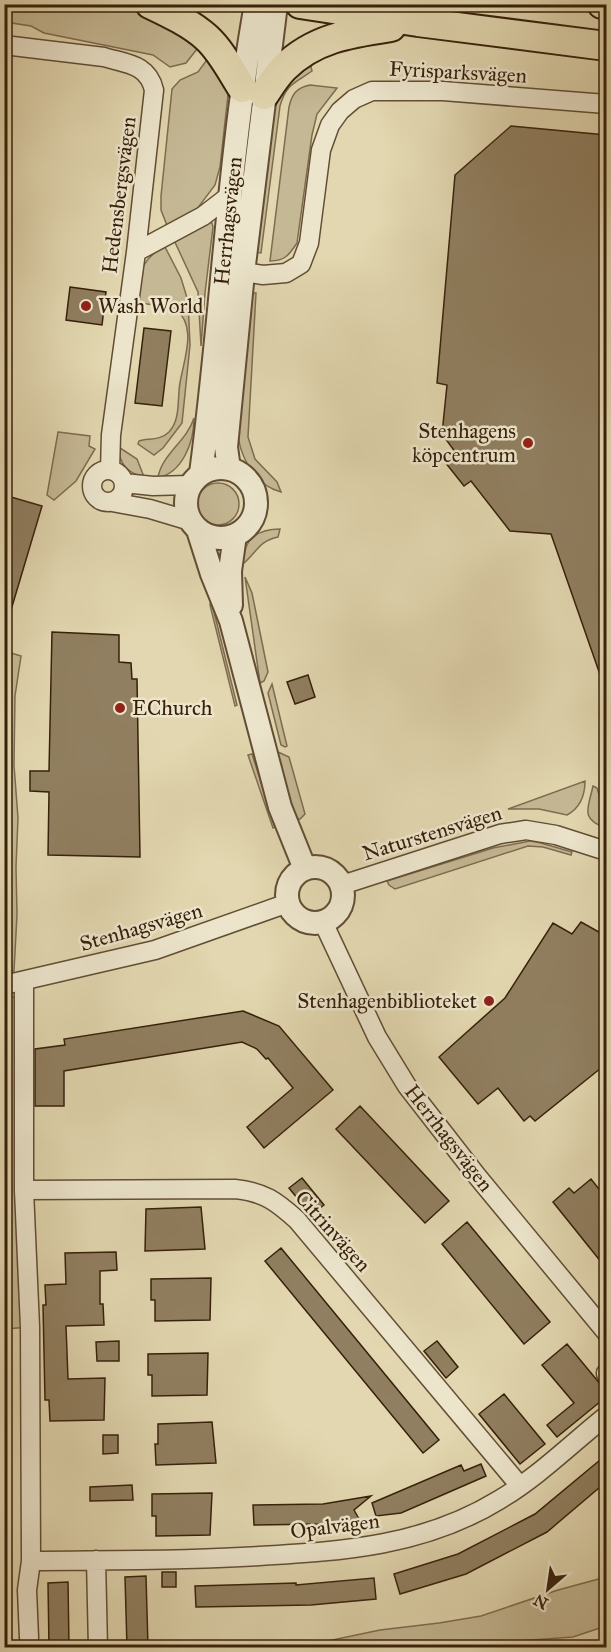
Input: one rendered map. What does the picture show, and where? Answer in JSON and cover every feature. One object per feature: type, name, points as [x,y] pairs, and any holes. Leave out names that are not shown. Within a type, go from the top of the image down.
[{"type":"main road","points":[[150,4],[206,37],[253,91],[324,40],[346,33],[418,22]]},
{"type":"main road","points":[[300,4],[606,46]]},
{"type":"main road","points":[[602,4],[606,5]]},
{"type":"street","name":"Herrhagsvägen","points":[[195,479],[233,271],[253,91],[256,4]]},
{"type":"street","name":"Herrhagsvägen","points":[[229,469],[226,447],[233,271],[229,196],[276,4]]},
{"type":"street","name":"Hedensbergsvägen","points":[[4,45],[104,57],[142,69],[151,78],[154,90],[136,252],[113,425],[110,470]]},
{"type":"street","name":"Fyrisparksvägen","points":[[233,271],[263,275],[286,273],[301,264],[309,243],[321,150],[330,125],[340,111],[354,99],[372,91],[443,91],[606,104]]},
{"type":"street","points":[[136,252],[204,216],[229,196]]},
{"type":"street","points":[[112,502],[122,495],[124,483],[118,473],[104,470],[95,477],[92,488],[99,500],[150,510],[194,526],[208,536],[220,538],[235,535],[245,529],[256,507],[255,494],[247,479],[229,469],[212,468],[195,479],[153,486],[124,483]]},
{"type":"street","points":[[195,479],[185,500],[187,513],[231,621],[280,807],[305,869]]},
{"type":"street","points":[[231,621],[230,571],[235,535]]},
{"type":"street","name":"Naturstensvägen","points":[[342,885],[500,834],[526,830],[556,835],[606,851]]},
{"type":"street","points":[[316,867],[327,870],[336,876],[342,885],[344,894],[342,904],[332,918],[323,922],[306,922],[298,918],[288,903],[287,895],[292,879],[305,869],[316,867]]},
{"type":"street","name":"Stenhagsvägen","points":[[4,985],[155,950],[288,903]]},
{"type":"street","name":"Herrhagsvägen","points":[[323,922],[377,1037],[407,1086],[477,1176],[606,1332]]},
{"type":"street","points":[[24,981],[24,1191],[30,1327],[31,1561],[27,1590],[28,1638]]},
{"type":"street","name":"Citrinvägen","points":[[24,1191],[235,1189],[252,1191],[274,1200],[297,1220],[519,1486]]},
{"type":"street","name":"Opalvägen","points":[[31,1561],[218,1558],[325,1553],[359,1549],[413,1537],[440,1528],[482,1509],[519,1486],[606,1416]]},
{"type":"street","points":[[96,1560],[98,1647]]},
{"type":"shaded area","points":[[4,5],[119,5],[144,12],[201,44],[186,63],[170,67],[153,55],[44,33],[31,26],[5,22]]},
{"type":"shaded area","points":[[308,55],[312,71],[288,88],[280,106],[261,253],[255,252],[272,107]]},
{"type":"shaded area","points":[[209,57],[227,87],[228,95],[220,167],[215,185],[197,209],[168,228],[161,210],[161,196],[172,89],[180,80],[198,72]]},
{"type":"shaded area","points":[[310,85],[337,88],[317,114],[297,243],[286,256],[270,261],[289,107],[295,92]]},
{"type":"shaded area","points":[[208,222],[212,223],[213,227],[201,346],[198,292],[174,240]]},
{"type":"shaded area","points":[[164,245],[181,278],[188,301],[190,345],[182,423],[163,448],[154,455],[138,444],[139,441],[162,437],[173,427],[177,415],[180,383],[188,343],[186,324],[175,308],[133,302],[139,276],[145,263]]},
{"type":"shaded area","points":[[253,293],[256,293],[248,437],[255,459],[277,482],[281,492],[263,483],[256,476],[245,459],[238,439],[237,428],[249,300]]},
{"type":"shaded area","points":[[194,418],[192,437],[185,455],[167,475],[158,478],[164,462],[186,434]]},
{"type":"shaded area","points":[[58,432],[90,436],[89,446],[95,449],[76,481],[54,500],[47,495]]},
{"type":"shaded area","points":[[117,446],[137,459],[144,477],[128,470],[120,457]]},
{"type":"shaded area","points":[[218,483],[233,489],[239,504],[233,519],[218,525],[203,519],[197,504],[203,489]]},
{"type":"shaded area","points":[[280,529],[278,537],[262,544],[243,564],[246,548],[253,538],[265,531]]},
{"type":"shaded area","points":[[245,577],[252,593],[268,672],[264,681],[260,683]]},
{"type":"shaded area","points":[[211,600],[237,705],[235,706],[210,605]]},
{"type":"shaded area","points":[[5,651],[21,656],[15,696],[14,765],[18,818],[17,915],[14,971],[5,972]]},
{"type":"shaded area","points":[[272,684],[287,746],[285,747],[281,745],[268,693]]},
{"type":"shaded area","points":[[276,753],[289,757],[305,814],[300,819],[295,820]]},
{"type":"shaded area","points":[[252,754],[275,827],[273,828],[248,755]]},
{"type":"shaded area","points":[[585,781],[581,801],[567,815],[539,809],[508,809]]},
{"type":"shaded area","points":[[593,786],[597,788],[606,816],[606,828],[598,825],[589,817],[588,807]]},
{"type":"shaded area","points":[[530,841],[572,852],[571,855],[543,847],[528,846],[395,889],[387,881],[493,848]]},
{"type":"shaded area","points":[[11,995],[23,1005],[30,1327],[5,1329],[4,997]]},
{"type":"shaded area","points":[[606,1577],[606,1626],[573,1637],[424,1648],[312,1647],[323,1642],[380,1630],[481,1616],[558,1590]]},
{"type":"building","name":"Stenhagens köpcentrum","points":[[511,126],[606,135],[606,686],[604,686],[551,534],[510,531],[471,481],[464,486],[445,462],[456,453],[442,434],[447,385],[437,383],[455,175]]},
{"type":"building","name":"Wash World","points":[[70,287],[106,292],[102,325],[66,320]]},
{"type":"building","points":[[144,328],[171,331],[162,406],[135,403]]},
{"type":"building","points":[[4,495],[42,506],[8,620],[4,619]]},
{"type":"building","points":[[52,632],[119,635],[119,662],[131,663],[132,679],[137,679],[140,857],[48,855],[49,792],[30,791],[30,771],[49,771]]},
{"type":"building","points":[[308,675],[315,697],[295,704],[287,682]]},
{"type":"building","points":[[581,922],[606,936],[606,1064],[535,1121],[530,1116],[524,1121],[498,1088],[478,1104],[439,1057],[505,998],[553,923],[572,934]]},
{"type":"building","points":[[243,1011],[279,1026],[333,1090],[264,1148],[247,1127],[293,1088],[268,1058],[266,1059],[257,1049],[242,1042],[64,1071],[64,1106],[35,1106],[35,1049],[65,1045],[64,1039]]},
{"type":"building","points":[[360,1106],[449,1201],[425,1223],[336,1129]]},
{"type":"building","points":[[302,1178],[324,1205],[311,1215],[289,1188]]},
{"type":"building","points":[[591,1179],[606,1198],[606,1268],[553,1202],[569,1188],[574,1193]]},
{"type":"building","points":[[201,1207],[205,1249],[145,1251],[146,1209]]},
{"type":"building","points":[[467,1222],[550,1322],[524,1344],[442,1244]]},
{"type":"building","points":[[281,1248],[439,1440],[423,1453],[265,1261]]},
{"type":"building","points":[[116,1252],[117,1270],[100,1271],[100,1304],[103,1304],[104,1325],[66,1326],[68,1379],[105,1378],[104,1420],[50,1421],[49,1400],[45,1400],[43,1305],[46,1305],[45,1285],[66,1284],[65,1253]]},
{"type":"building","points":[[211,1278],[210,1320],[155,1321],[155,1300],[151,1300],[151,1279]]},
{"type":"building","points":[[119,1341],[119,1361],[97,1361],[96,1342]]},
{"type":"building","points":[[437,1341],[458,1367],[446,1378],[424,1351]]},
{"type":"building","points":[[567,1344],[606,1391],[606,1397],[557,1437],[547,1425],[574,1403],[542,1365]]},
{"type":"building","points":[[208,1353],[207,1395],[152,1396],[152,1375],[148,1375],[148,1354]]},
{"type":"building","points":[[504,1394],[545,1444],[520,1464],[479,1414]]},
{"type":"building","points":[[212,1422],[216,1463],[156,1465],[155,1444],[158,1444],[158,1424]]},
{"type":"building","points":[[103,1435],[118,1435],[118,1453],[103,1454]]},
{"type":"building","points":[[606,1455],[606,1482],[547,1532],[466,1574],[400,1594],[394,1574],[458,1554],[535,1514]]},
{"type":"building","points":[[481,1464],[486,1476],[401,1513],[376,1516],[372,1503],[461,1465],[464,1471]]},
{"type":"building","points":[[132,1485],[133,1500],[90,1501],[90,1487]]},
{"type":"building","points":[[212,1493],[210,1535],[156,1536],[156,1516],[152,1516],[152,1494]]},
{"type":"building","points":[[371,1496],[354,1510],[359,1519],[326,1524],[254,1525],[253,1505],[323,1504]]},
{"type":"building","points":[[162,1572],[176,1572],[176,1587],[162,1587]]},
{"type":"building","points":[[146,1576],[148,1647],[127,1647],[125,1577]]},
{"type":"building","points":[[374,1578],[376,1599],[311,1605],[196,1607],[195,1586],[296,1583],[296,1585]]},
{"type":"building","points":[[68,1582],[69,1647],[49,1647],[48,1583]]},
{"type":"place","name":"Wash World","points":[[86,306]]},
{"type":"place","name":"Stenhagens köpcentrum","points":[[528,443]]},
{"type":"place","name":"EChurch","points":[[120,708]]},
{"type":"place","name":"Stenhagenbiblioteket","points":[[489,1001]]}]
